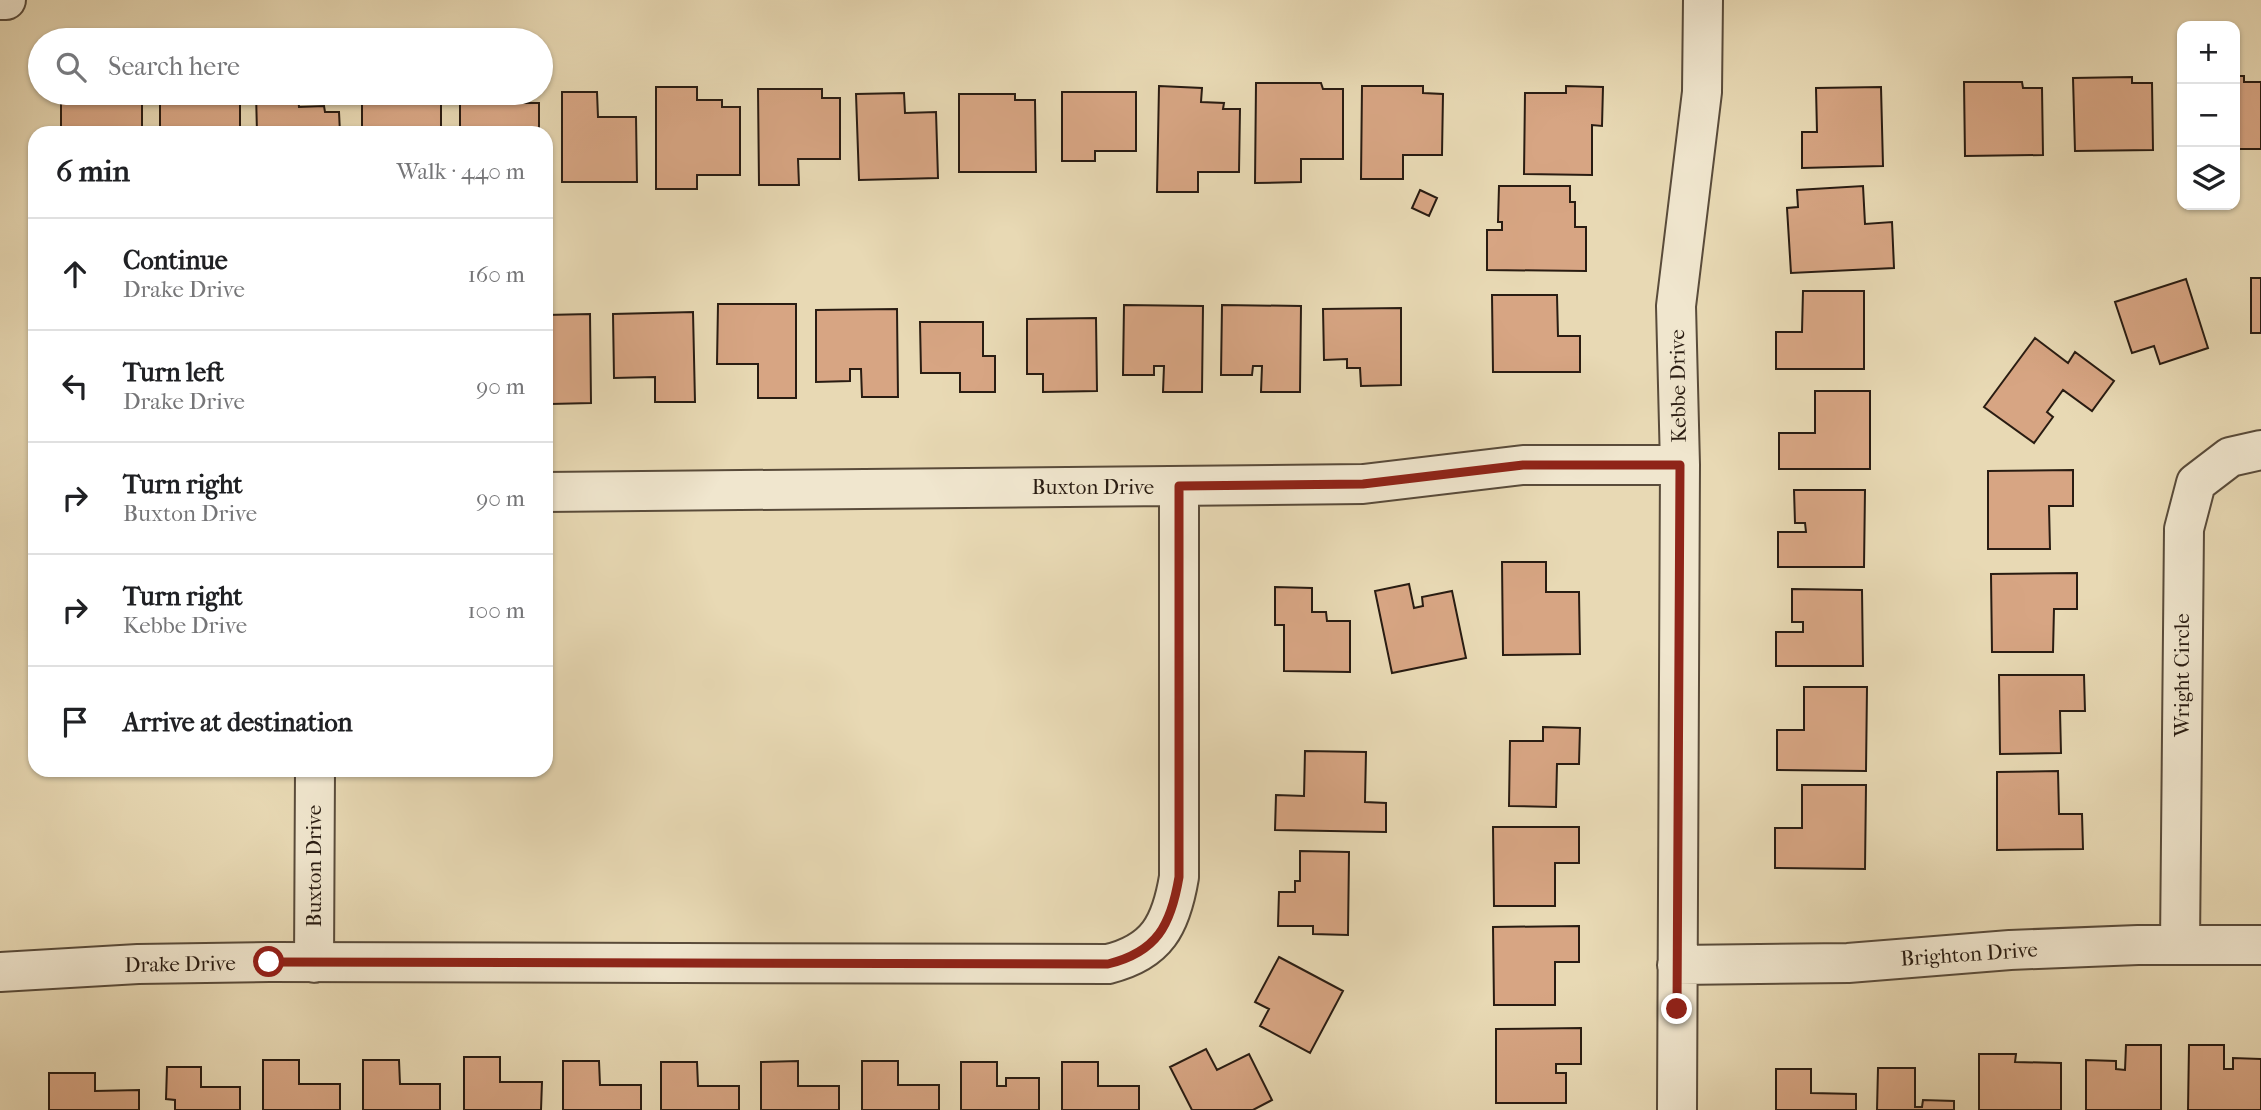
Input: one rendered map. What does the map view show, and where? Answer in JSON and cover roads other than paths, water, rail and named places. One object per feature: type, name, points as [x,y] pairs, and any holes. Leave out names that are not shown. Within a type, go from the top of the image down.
[{"type":"street","points":[[0,0],[6,0]]},
{"type":"street","name":"Kebbe Drive","points":[[1677,1110],[1680,465],[1676,306],[1702,92],[1703,0]]},
{"type":"street","name":"Wright Circle","points":[[2180,944],[2184,529],[2196,483],[2230,457],[2261,450]]},
{"type":"street","name":"Buxton Drive","points":[[553,492],[1363,484],[1523,465],[1680,465]]},
{"type":"street","name":"Drake Drive","points":[[0,972],[138,964],[1108,964],[1128,959],[1144,950],[1158,936],[1169,916],[1179,877],[1179,486]]},
{"type":"street","name":"Buxton Drive","points":[[314,963],[315,777]]},
{"type":"street","name":"Brighton Drive","points":[[1677,965],[1848,962],[2010,950],[2261,944]]}]
